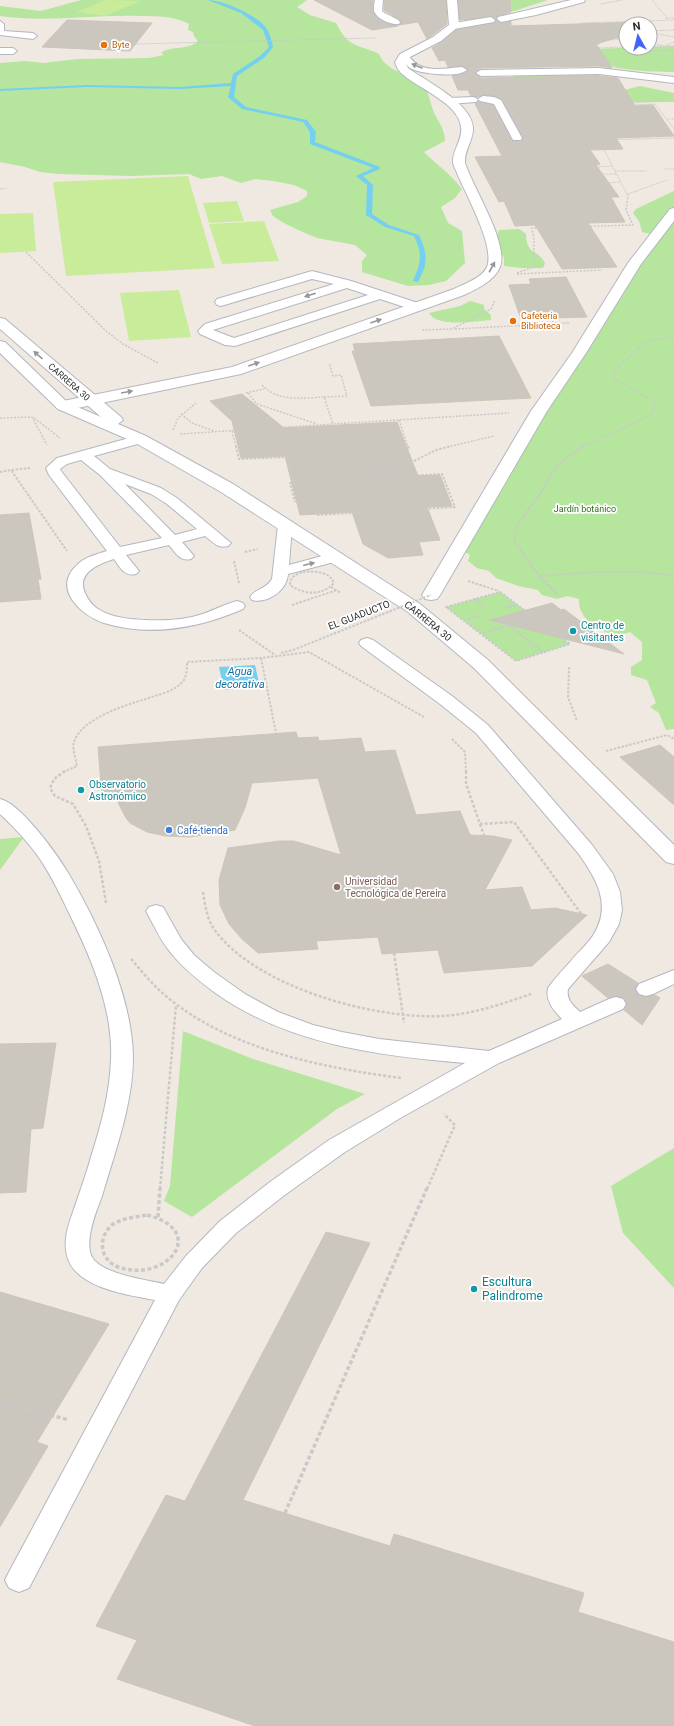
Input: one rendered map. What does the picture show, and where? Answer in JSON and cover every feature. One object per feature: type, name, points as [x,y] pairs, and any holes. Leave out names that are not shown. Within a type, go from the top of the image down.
[{"type":"street","points":[[63,406],[89,399],[197,380],[236,371],[417,307],[475,284],[486,276],[494,266],[496,256],[490,232],[463,175],[459,162],[458,154],[466,140],[466,122],[449,101],[428,88],[400,66],[401,59],[404,56],[437,39],[454,26],[452,0]]},
{"type":"street","points":[[431,595],[539,411],[599,321],[635,263],[674,212]]},
{"type":"street","name":"CARRERA 30","points":[[0,322],[89,399],[140,439]]},
{"type":"street","name":"CARRERA 30","points":[[0,345],[63,406],[140,439],[227,488],[337,557],[414,608],[481,664],[674,856]]},
{"type":"lane","points":[[379,0],[378,12],[384,18],[396,22]]},
{"type":"lane","points":[[501,19],[540,11],[581,0]]},
{"type":"lane","points":[[454,26],[491,20]]},
{"type":"lane","points":[[0,24],[0,32],[2,33],[32,36]]},
{"type":"lane","points":[[0,52],[13,51]]},
{"type":"lane","points":[[404,56],[411,64],[419,68],[463,72],[439,76],[428,88]]},
{"type":"lane","points":[[480,71],[615,71],[674,80]]},
{"type":"lane","points":[[483,99],[497,101],[516,138]]},
{"type":"lane","points":[[449,101],[473,100]]},
{"type":"lane","points":[[221,302],[306,276],[320,276],[417,307]]},
{"type":"lane","points":[[347,284],[209,327],[204,331],[229,342],[235,342],[379,295]]},
{"type":"lane","points":[[131,571],[116,554],[54,472],[53,468],[57,464],[83,455],[140,439]]},
{"type":"lane","points":[[83,455],[105,472],[186,556]]},
{"type":"lane","points":[[105,472],[133,481],[172,500],[228,549]]},
{"type":"lane","points":[[260,596],[274,589],[278,584],[282,571],[285,525]]},
{"type":"lane","points":[[208,531],[95,560],[84,567],[77,574],[75,581],[79,600],[87,608],[99,615],[133,624],[180,624],[210,618],[237,606]]},
{"type":"lane","points":[[282,571],[337,557]]},
{"type":"lane","points":[[367,643],[446,700],[482,729],[585,849],[603,874],[610,892],[612,910],[609,924],[602,938],[556,992],[557,998],[561,1004],[577,1021]]},
{"type":"lane","points":[[0,804],[31,834],[61,874],[102,963],[116,1004],[122,1036],[121,1075],[115,1110],[79,1228],[77,1244],[82,1262],[93,1274],[114,1281],[170,1294]]},
{"type":"lane","points":[[156,911],[170,938],[192,965],[221,989],[253,1008],[290,1025],[346,1041],[406,1051],[491,1058]]},
{"type":"lane","points":[[646,989],[674,976]]},
{"type":"lane","points":[[18,1580],[170,1294],[194,1262],[228,1228],[278,1188],[337,1146],[491,1058],[616,1004]]},
{"type":"path","points":[[652,0],[667,18]]},
{"type":"path","points":[[658,19],[674,19]]},
{"type":"path","points":[[658,20],[674,19]]},
{"type":"path","points":[[579,23],[618,22]]},
{"type":"path","points":[[571,23],[563,24],[570,32],[586,41],[595,53]]},
{"type":"path","points":[[547,26],[553,36],[569,42]]},
{"type":"path","points":[[658,31],[674,30]]},
{"type":"path","points":[[570,32],[588,31],[590,34],[581,35],[606,40],[617,39]]},
{"type":"path","points":[[618,32],[611,32],[618,35]]},
{"type":"path","points":[[658,34],[674,37]]},
{"type":"path","points":[[136,44],[362,38]]},
{"type":"path","points":[[592,48],[606,40]]},
{"type":"path","points":[[483,44],[586,41]]},
{"type":"path","points":[[658,44],[666,46],[674,42]]},
{"type":"path","points":[[658,46],[674,46]]},
{"type":"path","points":[[592,48],[618,47]]},
{"type":"path","points":[[658,51],[674,50]]},
{"type":"path","points":[[598,106],[611,92]]},
{"type":"path","points":[[532,94],[583,107]]},
{"type":"path","points":[[520,108],[583,107],[665,101],[655,104],[598,106]]},
{"type":"path","points":[[655,104],[674,129]]},
{"type":"path","points":[[667,119],[674,119]]},
{"type":"path","points":[[539,151],[599,140]]},
{"type":"path","points":[[531,151],[604,148]]},
{"type":"path","points":[[596,167],[612,166]]},
{"type":"path","points":[[665,169],[674,169]]},
{"type":"path","points":[[602,174],[647,170]]},
{"type":"path","points":[[628,194],[667,180]]},
{"type":"path","points":[[608,182],[620,182]]},
{"type":"path","points":[[0,189],[7,188]]},
{"type":"path","points":[[629,231],[633,225]]},
{"type":"path","points":[[26,252],[79,306]]},
{"type":"path","points":[[515,274],[602,270]]},
{"type":"path","points":[[548,311],[554,324]]},
{"type":"path","points":[[452,329],[599,321]]},
{"type":"path","points":[[557,594],[539,576],[514,541],[517,525],[538,497],[558,464],[579,448],[627,427],[651,414],[655,406],[650,399],[613,378],[617,368],[646,342],[674,336]]},
{"type":"path","points":[[324,397],[347,396],[341,375],[333,376],[327,357]]},
{"type":"path","points":[[243,392],[248,393],[264,389]]},
{"type":"path","points":[[248,393],[257,404],[320,425]]},
{"type":"path","points":[[200,401],[180,414],[173,426],[173,434],[333,424]]},
{"type":"path","points":[[180,414],[192,423],[216,432]]},
{"type":"path","points":[[0,418],[32,417],[83,455]]},
{"type":"path","points":[[0,472],[57,464],[32,417]]},
{"type":"path","points":[[314,516],[455,507],[442,474],[371,478],[362,452],[410,449],[399,420]]},
{"type":"path","points":[[232,431],[239,459],[287,457],[295,483],[290,483],[295,503]]},
{"type":"path","points":[[367,467],[406,465],[436,450],[496,435]]},
{"type":"path","points":[[11,470],[69,553]]},
{"type":"path","points":[[240,553],[284,544]]},
{"type":"path","points":[[228,549],[239,586],[260,596]]},
{"type":"path","points":[[539,576],[614,571],[644,571],[674,576]]},
{"type":"path","points":[[442,577],[469,582],[500,592],[570,644],[516,661],[446,607],[500,592]]},
{"type":"path","points":[[286,607],[336,590]]},
{"type":"path","name":"EL GUADUCTO","points":[[274,655],[293,650],[431,595]]},
{"type":"path","points":[[474,599],[483,606]]},
{"type":"path","points":[[505,608],[517,605]]},
{"type":"path","points":[[464,621],[479,616]]},
{"type":"path","points":[[480,634],[535,618]]},
{"type":"path","points":[[501,619],[544,653]]},
{"type":"path","points":[[237,629],[274,655]]},
{"type":"path","points":[[107,906],[99,861],[86,826],[73,804],[55,796],[50,788],[51,782],[55,777],[67,769],[77,766],[74,742],[80,729],[104,714],[170,691],[179,685],[185,678],[188,672],[187,662],[261,658],[274,655],[309,652],[425,718]]},
{"type":"path","points":[[261,658],[276,733]]},
{"type":"path","points":[[569,667],[568,697],[577,722]]},
{"type":"path","points":[[447,735],[465,752],[466,784],[484,835]]},
{"type":"path","points":[[599,753],[667,735],[674,739]]},
{"type":"path","points":[[480,824],[514,822],[584,918]]},
{"type":"path","points":[[203,892],[205,910],[215,930],[240,956],[255,966],[307,991],[337,1001],[369,1009],[431,1016],[480,1010],[510,1002],[538,991]]},
{"type":"path","points":[[394,953],[404,1014]]},
{"type":"path","points":[[128,954],[158,990],[176,1005],[218,1029],[276,1053],[334,1068],[407,1079],[401,1083]]},
{"type":"path","points":[[158,1217],[176,1005]]},
{"type":"path","points":[[285,1513],[455,1125],[424,1096]]},
{"type":"path","points":[[144,1288],[169,1260],[175,1252],[178,1244],[178,1236],[174,1228],[158,1217],[136,1216],[125,1218],[115,1223],[107,1230],[102,1237],[102,1254],[116,1267],[126,1271],[138,1272],[161,1266],[169,1260],[180,1250]]},
{"type":"path","points":[[0,1402],[69,1422],[72,1415]]},
{"type":"green space","points":[[81,0],[307,0],[297,7],[310,15],[336,23],[349,41],[379,54],[388,66],[422,86],[427,92],[434,113],[443,130],[445,141],[424,152],[449,174],[462,189],[455,198],[441,207],[448,223],[462,231],[465,263],[446,281],[429,285],[408,286],[362,272],[362,261],[367,255],[355,245],[317,238],[282,222],[273,216],[270,210],[298,202],[307,196],[307,191],[294,185],[255,179],[241,183],[222,176],[201,179],[189,174],[131,176],[59,174],[40,172],[25,167],[0,162],[0,63],[26,61],[43,63],[78,59],[149,58],[164,55],[161,53],[170,49],[189,46],[198,41],[193,32],[188,30],[189,24],[178,19],[166,17],[123,16],[35,19],[0,16],[0,6],[41,11]]},
{"type":"green space","points":[[105,0],[141,1],[105,16],[77,12]]},
{"type":"green space","points":[[469,0],[548,0],[514,11],[480,16],[472,20],[457,18],[457,3]]},
{"type":"green space","points":[[674,46],[674,72],[625,69],[607,65],[602,62],[592,49],[618,48],[618,56],[658,56],[658,47]]},
{"type":"green space","points":[[596,72],[599,77],[515,79],[512,74]]},
{"type":"green space","points":[[640,86],[674,93],[674,102],[632,102],[624,90]]},
{"type":"green space","points":[[188,176],[215,268],[66,276],[53,182]]},
{"type":"green space","name":"Jardín botánico","points":[[674,191],[674,729],[666,730],[659,713],[650,707],[656,703],[647,680],[631,675],[631,667],[642,660],[642,642],[630,632],[617,635],[610,634],[597,628],[582,612],[579,606],[579,599],[567,596],[557,599],[542,595],[538,590],[518,586],[496,578],[489,571],[477,568],[468,561],[470,555],[459,549],[655,235],[642,232],[639,221],[633,213],[636,209]]},
{"type":"green space","points":[[237,201],[244,221],[209,223],[203,203]]},
{"type":"green space","points":[[33,213],[36,251],[0,253],[0,214]]},
{"type":"green space","points":[[264,221],[279,261],[222,264],[209,224]]},
{"type":"green space","points":[[519,229],[526,234],[530,249],[545,263],[543,268],[504,266],[504,257],[499,252],[500,244],[497,236],[499,230]]},
{"type":"green space","points":[[179,290],[191,337],[129,341],[120,293]]},
{"type":"green space","points":[[470,301],[484,305],[484,309],[491,315],[491,320],[448,322],[433,318],[429,313],[460,306]]},
{"type":"green space","points":[[500,592],[570,644],[516,661],[446,607]]},
{"type":"green space","points":[[24,837],[0,870],[0,839]]},
{"type":"green space","points":[[183,1031],[253,1059],[365,1094],[337,1109],[192,1217],[164,1201],[170,1186]]},
{"type":"green space","points":[[674,1148],[674,1288],[623,1233],[611,1186]]},
{"type":"water","name":"Agua decorativa","points":[[255,665],[260,687],[224,690],[219,667]]},
{"type":"building","points":[[314,0],[373,0],[373,10],[376,17],[385,23],[398,26],[372,30]]},
{"type":"building","points":[[384,0],[446,0],[447,24],[427,39],[418,22],[399,25],[401,22],[399,19],[384,10]]},
{"type":"building","points":[[458,0],[510,0],[511,12],[498,16],[496,19],[491,16],[460,20]]},
{"type":"building","points":[[67,20],[152,23],[130,51],[42,47]]},
{"type":"building","points":[[496,20],[501,23],[511,21],[511,26],[618,23],[618,37],[596,44],[612,68],[599,66],[481,68],[475,72],[481,78],[599,76],[618,78],[635,106],[653,105],[674,136],[616,138],[623,149],[590,150],[600,164],[596,165],[619,197],[611,197],[625,222],[588,223],[617,267],[562,269],[535,225],[515,226],[504,201],[499,202],[475,157],[502,156],[475,104],[478,102],[493,105],[512,141],[521,142],[523,137],[502,99],[495,96],[471,96],[468,90],[458,90],[452,76],[463,74],[468,70],[462,66],[448,67],[445,60],[439,61],[432,48],[456,30],[494,23]]},
{"type":"building","points":[[566,277],[587,317],[521,319],[509,285],[531,284],[529,279]]},
{"type":"building","points":[[499,336],[531,398],[371,406],[352,351],[355,351],[353,344]]},
{"type":"building","points":[[242,394],[284,428],[397,422],[418,476],[440,475],[452,506],[427,507],[440,540],[419,542],[423,555],[388,558],[363,544],[352,512],[300,515],[285,456],[241,458],[232,421],[210,401]]},
{"type":"building","points":[[29,513],[41,579],[38,579],[41,599],[0,602],[0,515]]},
{"type":"building","points":[[552,603],[561,610],[564,609],[624,654],[490,620]]},
{"type":"building","points":[[296,732],[298,738],[318,737],[319,741],[361,738],[365,752],[395,750],[416,815],[460,811],[470,835],[493,836],[512,840],[485,890],[522,887],[531,910],[555,908],[587,915],[532,966],[444,973],[438,950],[382,954],[378,937],[316,941],[318,949],[258,953],[242,939],[229,924],[220,905],[219,880],[228,848],[279,841],[294,841],[341,855],[318,778],[252,783],[245,808],[235,830],[190,837],[166,836],[147,832],[130,823],[112,791],[102,795],[98,747]]},
{"type":"building","points":[[660,745],[674,757],[674,805],[620,757]]},
{"type":"building","points":[[608,964],[638,983],[635,990],[639,995],[646,997],[655,995],[660,998],[642,1025],[624,1010],[627,1005],[624,998],[616,996],[608,998],[582,976]]},
{"type":"building","points":[[56,1043],[43,1128],[31,1129],[26,1192],[0,1193],[0,1044]]},
{"type":"building","points":[[326,1232],[370,1243],[243,1500],[390,1546],[394,1534],[584,1593],[578,1612],[674,1642],[674,1726],[255,1726],[117,1679],[137,1640],[96,1626],[166,1495],[185,1501]]},
{"type":"building","points":[[0,1292],[109,1324],[37,1442],[48,1446],[0,1527]]},
{"type":"waterway","points":[[210,0],[243,12],[265,29],[271,47],[262,57],[235,75],[231,97],[244,108],[305,121],[313,132],[312,143],[378,168],[359,176],[370,185],[369,215],[387,226],[416,235],[422,248],[424,258],[416,281]]},
{"type":"waterway","points":[[0,90],[87,86],[180,88],[233,84]]},
{"type":"place","name":"Byte","points":[[104,45]]},
{"type":"place","name":"Cafeteria Biblioteca","points":[[513,321]]},
{"type":"place","name":"Centro de visitantes","points":[[573,631]]},
{"type":"place","name":"Observatorio Astronómico","points":[[81,790]]},
{"type":"place","name":"Café-tienda","points":[[169,830]]},
{"type":"place","name":"Universidad Tecnológica de Pereira","points":[[337,887]]},
{"type":"place","name":"Escultura Palindrome","points":[[474,1289]]}]
